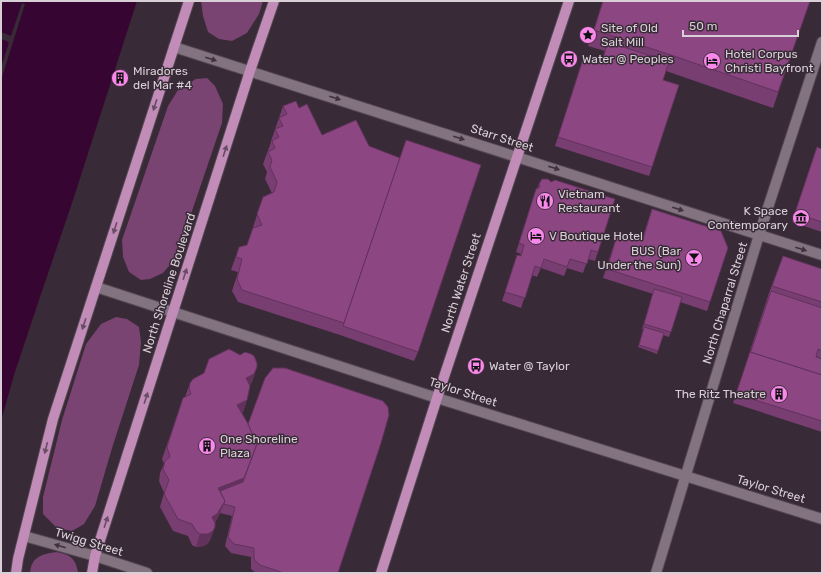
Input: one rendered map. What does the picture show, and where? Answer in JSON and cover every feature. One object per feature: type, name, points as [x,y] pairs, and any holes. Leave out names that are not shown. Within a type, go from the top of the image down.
[{"type":"main road","points":[[16,573],[53,419],[190,1]]},
{"type":"main road","name":"North Shoreline Boulevard","points":[[92,573],[95,556],[250,71],[274,1]]},
{"type":"main road","name":"North Water Street","points":[[381,573],[437,398],[569,1]]},
{"type":"street","name":"North Chaparral Street","points":[[656,573],[759,235],[822,42]]},
{"type":"street","name":"Starr Street","points":[[174,47],[822,255]]},
{"type":"street","name":"Taylor Street","points":[[96,287],[437,398],[822,519]]},
{"type":"street","name":"Twigg Street","points":[[24,536],[95,556],[147,573]]},
{"type":"shaded area","points":[[1,1],[137,1],[73,200],[14,375],[1,421]]},
{"type":"shaded area","points":[[201,1],[263,1],[259,14],[247,33],[232,41],[219,39],[208,32],[203,16]]},
{"type":"shaded area","points":[[207,78],[215,86],[223,104],[222,123],[176,258],[163,273],[150,279],[141,280],[129,272],[123,257],[122,240],[168,106],[178,90],[196,79]]},
{"type":"shaded area","points":[[116,317],[127,319],[139,327],[141,342],[139,365],[95,506],[84,524],[72,531],[57,528],[43,514],[43,497],[62,420],[86,344],[101,324]]},
{"type":"shaded area","points":[[56,552],[65,554],[72,558],[76,564],[78,573],[30,573],[33,563],[38,557]]},
{"type":"pier","points":[[22,3],[25,4],[1,77],[1,67],[9,43],[1,39],[1,32],[11,36]]},
{"type":"building","name":"Hotel Corpus Christi Bayfront","points":[[603,1],[810,1],[778,92],[594,30]]},
{"type":"building","points":[[608,42],[669,62],[663,80],[679,85],[652,167],[558,137],[584,56],[602,61]]},
{"type":"building","name":"Miradores del Mar #4","points":[[121,69],[126,71],[128,76],[126,81],[121,83],[116,81],[114,76],[116,71]]},
{"type":"building","points":[[296,101],[299,108],[307,104],[322,135],[356,120],[369,146],[400,158],[344,323],[242,290],[237,279],[242,259],[236,257],[239,247],[247,245],[253,228],[262,225],[257,214],[263,197],[274,192],[277,182],[270,167],[272,160],[268,152],[275,148],[272,141],[279,137],[275,129],[283,126],[279,118],[287,114],[283,106]]},
{"type":"building","points":[[406,140],[481,165],[418,352],[343,326]]},
{"type":"building","points":[[817,147],[822,149],[822,222],[795,213]]},
{"type":"building","points":[[542,179],[548,179],[551,182],[555,180],[615,199],[598,252],[591,250],[587,264],[570,259],[567,267],[544,259],[541,268],[535,266],[525,298],[505,292],[517,255],[521,256],[524,245],[519,243],[536,189],[540,187],[539,184]]},
{"type":"building","points":[[652,209],[721,231],[728,248],[710,302],[607,269],[618,232],[643,239]]},
{"type":"building","points":[[783,256],[822,269],[822,302],[772,286]]},
{"type":"building","points":[[654,289],[682,297],[671,332],[644,324]]},
{"type":"building","points":[[771,291],[822,308],[822,351],[818,349],[816,357],[822,359],[822,375],[751,352]]},
{"type":"building","points":[[644,327],[664,333],[658,351],[639,345]]},
{"type":"building","name":"One Shoreline Plaza","points":[[229,349],[240,355],[245,352],[251,354],[254,356],[257,363],[254,374],[246,378],[250,386],[247,400],[237,405],[257,444],[244,478],[218,488],[225,501],[217,514],[212,517],[215,527],[213,531],[208,534],[200,534],[192,524],[178,519],[164,494],[169,480],[163,469],[165,461],[170,457],[167,447],[183,398],[191,394],[189,388],[190,383],[193,379],[204,373],[209,359]]},
{"type":"building","name":"The Ritz Theatre","points":[[750,352],[822,375],[822,421],[736,394]]},
{"type":"building","points":[[273,368],[285,368],[383,401],[388,407],[389,415],[381,443],[338,573],[284,573],[260,565],[254,559],[254,548],[234,544],[228,537],[235,507],[224,504],[225,501],[220,491],[243,482],[257,444],[248,424],[265,378]]},
{"type":"place","name":"Site of Old Salt Mill","points":[[588,35]]},
{"type":"place","name":"Water @ Peoples","points":[[569,59]]},
{"type":"place","name":"Hotel Corpus Christi Bayfront","points":[[712,61]]},
{"type":"place","name":"Miradores del Mar #4","points":[[120,78]]},
{"type":"place","name":"Vietnam Restaurant","points":[[545,201]]},
{"type":"place","name":"K Space Contemporary","points":[[801,218]]},
{"type":"place","name":"V Boutique Hotel","points":[[536,236]]},
{"type":"place","name":"BUS (Bar Under the Sun)","points":[[694,258]]},
{"type":"place","name":"Water @ Taylor","points":[[476,366]]},
{"type":"place","name":"The Ritz Theatre","points":[[779,394]]},
{"type":"place","name":"One Shoreline Plaza","points":[[207,446]]}]
